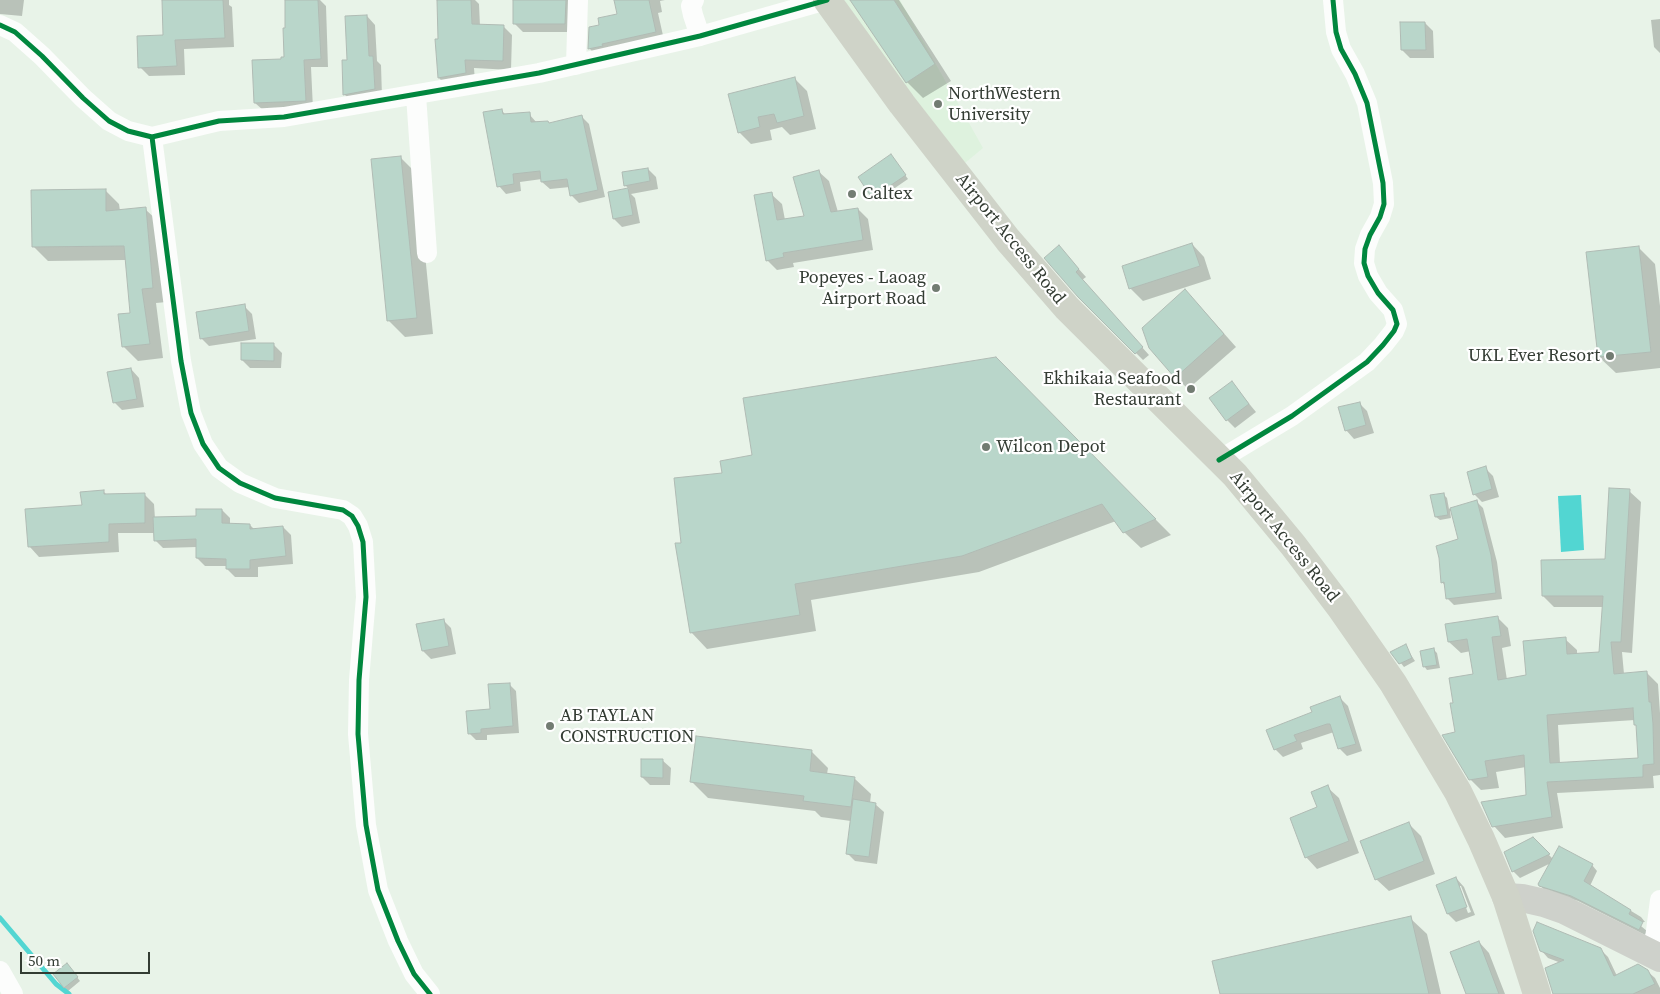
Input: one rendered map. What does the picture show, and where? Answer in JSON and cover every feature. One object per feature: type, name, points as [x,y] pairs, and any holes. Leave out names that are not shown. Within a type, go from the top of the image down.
[{"type":"main road","name":"Airport Access Road","points":[[827,0],[902,104],[1008,240],[1067,308],[1235,475],[1293,545],[1340,607],[1393,683],[1458,792],[1482,839],[1506,897],[1537,994]]},
{"type":"street","points":[[576,65],[578,0]]},
{"type":"street","points":[[694,0],[692,6],[693,15],[700,36]]},
{"type":"street","points":[[0,25],[15,32],[109,121],[128,131],[152,137],[219,122],[284,117],[576,65],[700,36],[827,0]]},
{"type":"street","points":[[1219,460],[1292,416],[1367,362],[1383,345],[1397,324],[1393,310],[1378,293],[1368,276],[1364,263],[1365,249],[1384,204],[1382,183],[1367,102],[1355,74],[1341,49],[1336,32],[1333,0]]},
{"type":"street","points":[[416,95],[427,252]]},
{"type":"street","points":[[152,137],[181,361],[191,413],[203,444],[219,468],[240,483],[276,498],[343,510],[352,516],[358,526],[363,542],[366,597],[359,680],[358,734],[366,825],[378,890],[398,941],[414,974],[430,994]]},
{"type":"street","points":[[1506,897],[1536,901],[1564,910],[1656,956],[1660,900]]},
{"type":"street","points":[[0,971],[13,994]]},
{"type":"shaded area","name":"NorthWestern University","points":[[844,0],[900,0],[983,148],[965,163],[884,59]]},
{"type":"water","points":[[1581,495],[1584,550],[1561,552],[1558,496]]},
{"type":"building","points":[[162,0],[223,0],[225,38],[175,40],[177,66],[138,68],[137,36],[163,35]]},
{"type":"building","points":[[285,0],[318,0],[321,59],[304,60],[306,101],[254,103],[252,60],[281,59],[281,57],[284,57],[283,28],[285,28]]},
{"type":"building","points":[[437,0],[471,0],[472,24],[504,25],[503,61],[465,60],[466,73],[438,78],[435,39],[438,39]]},
{"type":"building","points":[[513,0],[566,0],[565,24],[513,24]]},
{"type":"building","points":[[614,0],[649,0],[656,32],[588,49],[589,27],[599,25],[598,18],[617,14]]},
{"type":"building","points":[[850,0],[894,0],[935,64],[906,83]]},
{"type":"building","points":[[367,15],[369,56],[373,56],[375,89],[343,95],[342,60],[347,60],[345,16]]},
{"type":"building","points":[[1400,22],[1425,22],[1426,50],[1401,50]]},
{"type":"building","points":[[795,77],[804,116],[777,123],[774,114],[758,117],[760,127],[738,133],[728,94]]},
{"type":"building","points":[[502,109],[503,114],[530,112],[531,122],[548,121],[549,123],[582,115],[598,190],[570,196],[567,179],[541,182],[540,171],[513,174],[514,184],[497,187],[483,112]]},
{"type":"building","points":[[891,154],[906,175],[872,198],[858,177]]},
{"type":"building","points":[[401,156],[417,318],[387,321],[371,159]]},
{"type":"building","points":[[648,168],[650,181],[624,186],[622,172]]},
{"type":"building","points":[[819,170],[831,212],[858,208],[863,240],[783,253],[784,257],[766,261],[754,195],[772,192],[777,220],[804,216],[793,177]]},
{"type":"building","points":[[628,188],[633,215],[613,219],[608,192]]},
{"type":"building","points":[[106,189],[106,211],[146,207],[153,288],[142,289],[150,344],[122,347],[118,314],[130,313],[124,246],[32,247],[31,190]]},
{"type":"building","points":[[1192,243],[1200,266],[1129,289],[1122,266]]},
{"type":"building","points":[[1059,245],[1079,269],[1076,272],[1143,347],[1135,354],[1078,297],[1044,258]]},
{"type":"building","points":[[1639,246],[1651,352],[1598,357],[1586,252]]},
{"type":"building","points":[[1185,289],[1224,334],[1175,378],[1149,348],[1142,328]]},
{"type":"building","points":[[245,304],[249,331],[200,339],[196,312]]},
{"type":"building","points":[[241,343],[274,343],[274,361],[241,360]]},
{"type":"building","points":[[996,357],[1156,519],[1123,533],[1102,504],[962,556],[795,584],[800,615],[690,633],[675,543],[681,543],[674,478],[722,473],[720,461],[752,455],[743,398]]},
{"type":"building","points":[[131,368],[137,399],[113,403],[107,372]]},
{"type":"building","points":[[1232,381],[1249,404],[1226,421],[1209,398]]},
{"type":"building","points":[[1360,402],[1366,425],[1345,431],[1338,407]]},
{"type":"building","points":[[1486,466],[1492,489],[1473,495],[1467,472]]},
{"type":"building","points":[[1609,488],[1630,489],[1621,642],[1611,642],[1614,674],[1647,671],[1653,724],[1654,764],[1643,765],[1643,777],[1547,782],[1552,817],[1492,827],[1481,802],[1526,795],[1524,755],[1485,761],[1488,777],[1469,780],[1442,735],[1455,732],[1450,703],[1453,703],[1449,678],[1473,674],[1467,639],[1448,642],[1445,624],[1498,616],[1501,636],[1492,637],[1498,680],[1526,675],[1523,641],[1566,637],[1567,654],[1599,652],[1603,596],[1542,596],[1541,560],[1605,559]],"holes":[[[1633,708],[1634,725],[1636,725],[1638,758],[1550,763],[1547,715]]]},
{"type":"building","points":[[104,490],[104,494],[145,493],[145,523],[109,524],[109,542],[28,547],[25,509],[82,505],[80,492]]},
{"type":"building","points":[[1444,493],[1448,515],[1435,517],[1430,495]]},
{"type":"building","points":[[1477,500],[1491,555],[1496,593],[1446,599],[1444,582],[1441,583],[1436,546],[1458,539],[1450,508]]},
{"type":"building","points":[[196,509],[222,509],[222,523],[250,524],[250,529],[283,526],[286,556],[250,560],[250,569],[226,569],[226,559],[196,558],[196,539],[154,541],[153,517],[196,516]]},
{"type":"building","points":[[444,619],[449,646],[422,651],[416,624]]},
{"type":"building","points":[[1406,644],[1412,658],[1399,664],[1390,652]]},
{"type":"building","points":[[1434,648],[1437,665],[1423,667],[1420,651]]},
{"type":"building","points":[[510,683],[513,726],[481,729],[481,733],[468,734],[466,711],[490,709],[488,684]]},
{"type":"building","points":[[1340,696],[1356,744],[1338,749],[1330,724],[1327,724],[1294,735],[1297,741],[1274,750],[1266,730],[1312,712],[1310,707]]},
{"type":"building","points":[[696,736],[812,750],[810,771],[855,777],[851,807],[803,801],[804,796],[690,782]]},
{"type":"building","points":[[641,759],[663,759],[663,778],[641,777]]},
{"type":"building","points":[[1328,785],[1349,841],[1305,858],[1290,818],[1317,807],[1311,792]]},
{"type":"building","points":[[853,799],[876,803],[869,857],[846,854]]},
{"type":"building","points":[[1409,822],[1424,861],[1375,880],[1360,841]]},
{"type":"building","points":[[1533,837],[1550,854],[1512,872],[1504,852]]},
{"type":"building","points":[[1559,846],[1593,864],[1584,881],[1631,910],[1629,914],[1643,922],[1639,930],[1571,896],[1539,886],[1538,884]]},
{"type":"building","points":[[1456,877],[1467,907],[1447,914],[1436,885]]},
{"type":"building","points":[[1411,916],[1429,994],[1220,994],[1212,961]]},
{"type":"building","points":[[1537,922],[1601,948],[1614,976],[1638,964],[1648,970],[1655,984],[1633,994],[1553,994],[1545,968],[1564,960],[1540,951],[1533,931]]},
{"type":"building","points":[[1479,941],[1499,994],[1466,994],[1450,952]]},
{"type":"building","points":[[67,963],[78,977],[64,988],[53,974]]},
{"type":"waterway","points":[[0,918],[56,984],[69,994]]},
{"type":"cycle path","points":[[152,137],[219,121],[284,117],[539,73],[700,36],[827,0]]},
{"type":"cycle path","points":[[1219,460],[1292,416],[1367,362],[1383,345],[1397,324],[1393,310],[1378,293],[1368,276],[1364,263],[1365,249],[1384,204],[1383,183],[1367,103],[1355,74],[1341,49],[1336,32],[1333,0]]},
{"type":"cycle path","points":[[0,25],[15,32],[109,121],[128,131],[152,137],[181,361],[191,413],[203,444],[219,468],[240,483],[275,498],[343,510],[352,516],[358,526],[363,542],[366,597],[359,680],[358,734],[366,825],[378,890],[398,941],[414,974],[430,994]]},
{"type":"place","name":"NorthWestern University","points":[[938,104]]},
{"type":"place","name":"Caltex","points":[[852,194]]},
{"type":"place","name":"Popeyes - Laoag Airport Road","points":[[936,288]]},
{"type":"place","name":"UKL Ever Resort","points":[[1610,356]]},
{"type":"place","name":"Ekhikaia Seafood Restaurant","points":[[1191,389]]},
{"type":"place","name":"Wilcon Depot","points":[[986,447]]},
{"type":"place","name":"AB TAYLAN CONSTRUCTION","points":[[550,726]]}]
